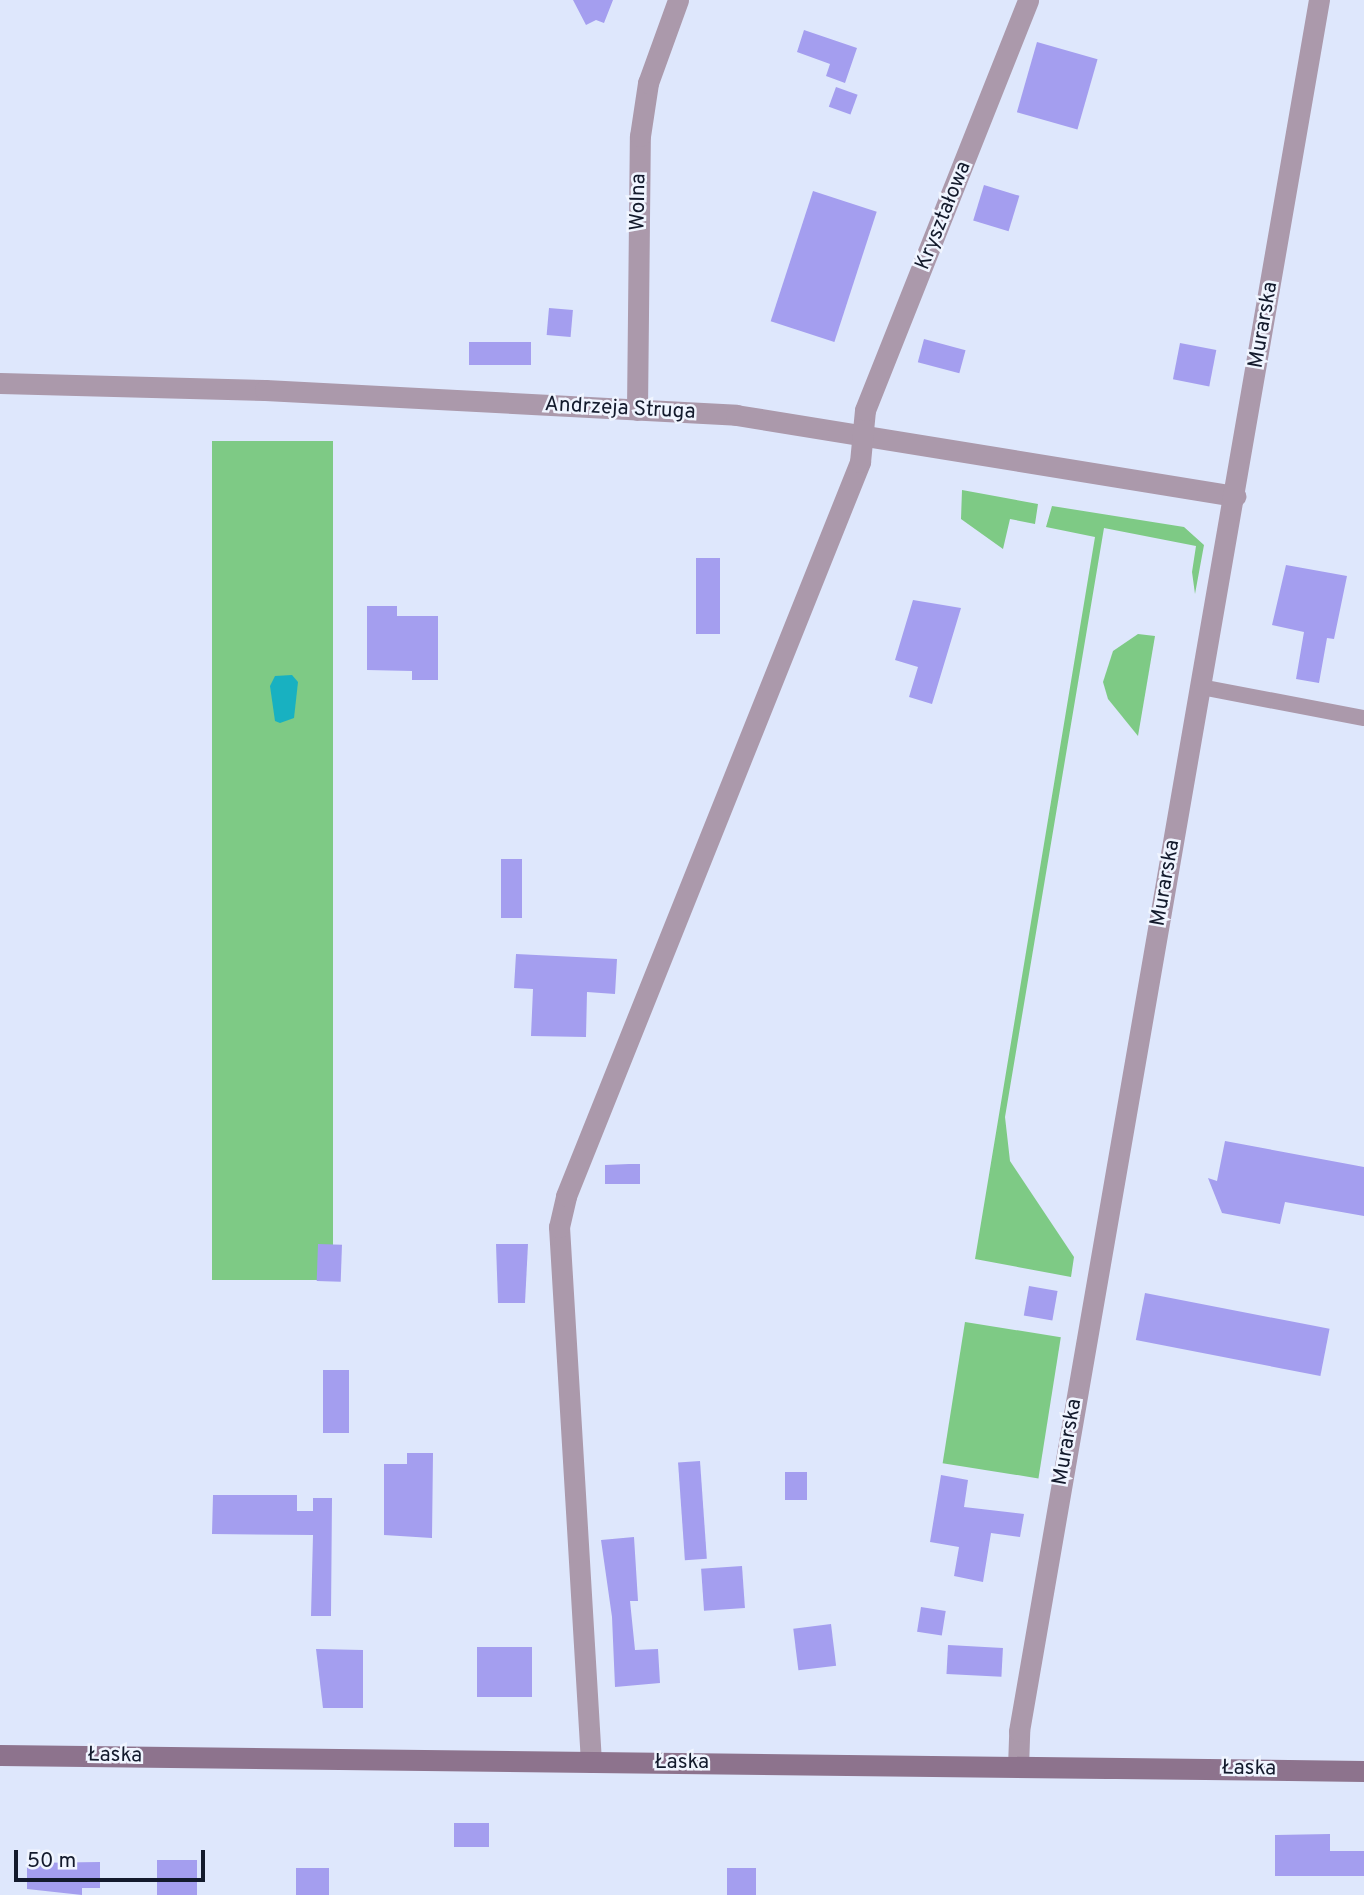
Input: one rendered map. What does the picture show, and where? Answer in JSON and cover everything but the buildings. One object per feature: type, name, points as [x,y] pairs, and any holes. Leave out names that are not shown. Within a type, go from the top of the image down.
[{"type":"main road","name":"Łaska","points":[[0,1755],[1364,1771]]},
{"type":"street","name":"Wolna","points":[[637,410],[640,136],[648,83],[678,0]]},
{"type":"street","name":"Kryształowa","points":[[591,1762],[559,1227],[566,1196],[860,462],[865,410],[1028,0]]},
{"type":"street","name":"Murarska","points":[[1018,1767],[1028,1677],[1319,0]]},
{"type":"street","name":"Andrzeja Struga","points":[[0,383],[265,390],[736,415],[863,433],[1235,496]]},
{"type":"lane","points":[[1201,687],[1364,718]]},
{"type":"green space","points":[[212,441],[333,441],[333,1280],[212,1280]]},
{"type":"green space","points":[[962,490],[1038,504],[1035,524],[1010,519],[1003,549],[961,519]]},
{"type":"green space","points":[[1052,506],[1184,527],[1204,545],[1195,594],[1192,572],[1196,546],[1104,528],[1005,1117],[1010,1161],[1074,1257],[1071,1277],[975,1259],[1095,537],[1046,527]]},
{"type":"green space","points":[[1138,634],[1155,636],[1138,736],[1108,699],[1103,682],[1113,651]]},
{"type":"green space","points":[[965,1322],[1061,1337],[1038,1478],[943,1463]]},
{"type":"water","points":[[292,675],[298,682],[294,718],[280,723],[275,721],[270,686],[275,676]]}]
